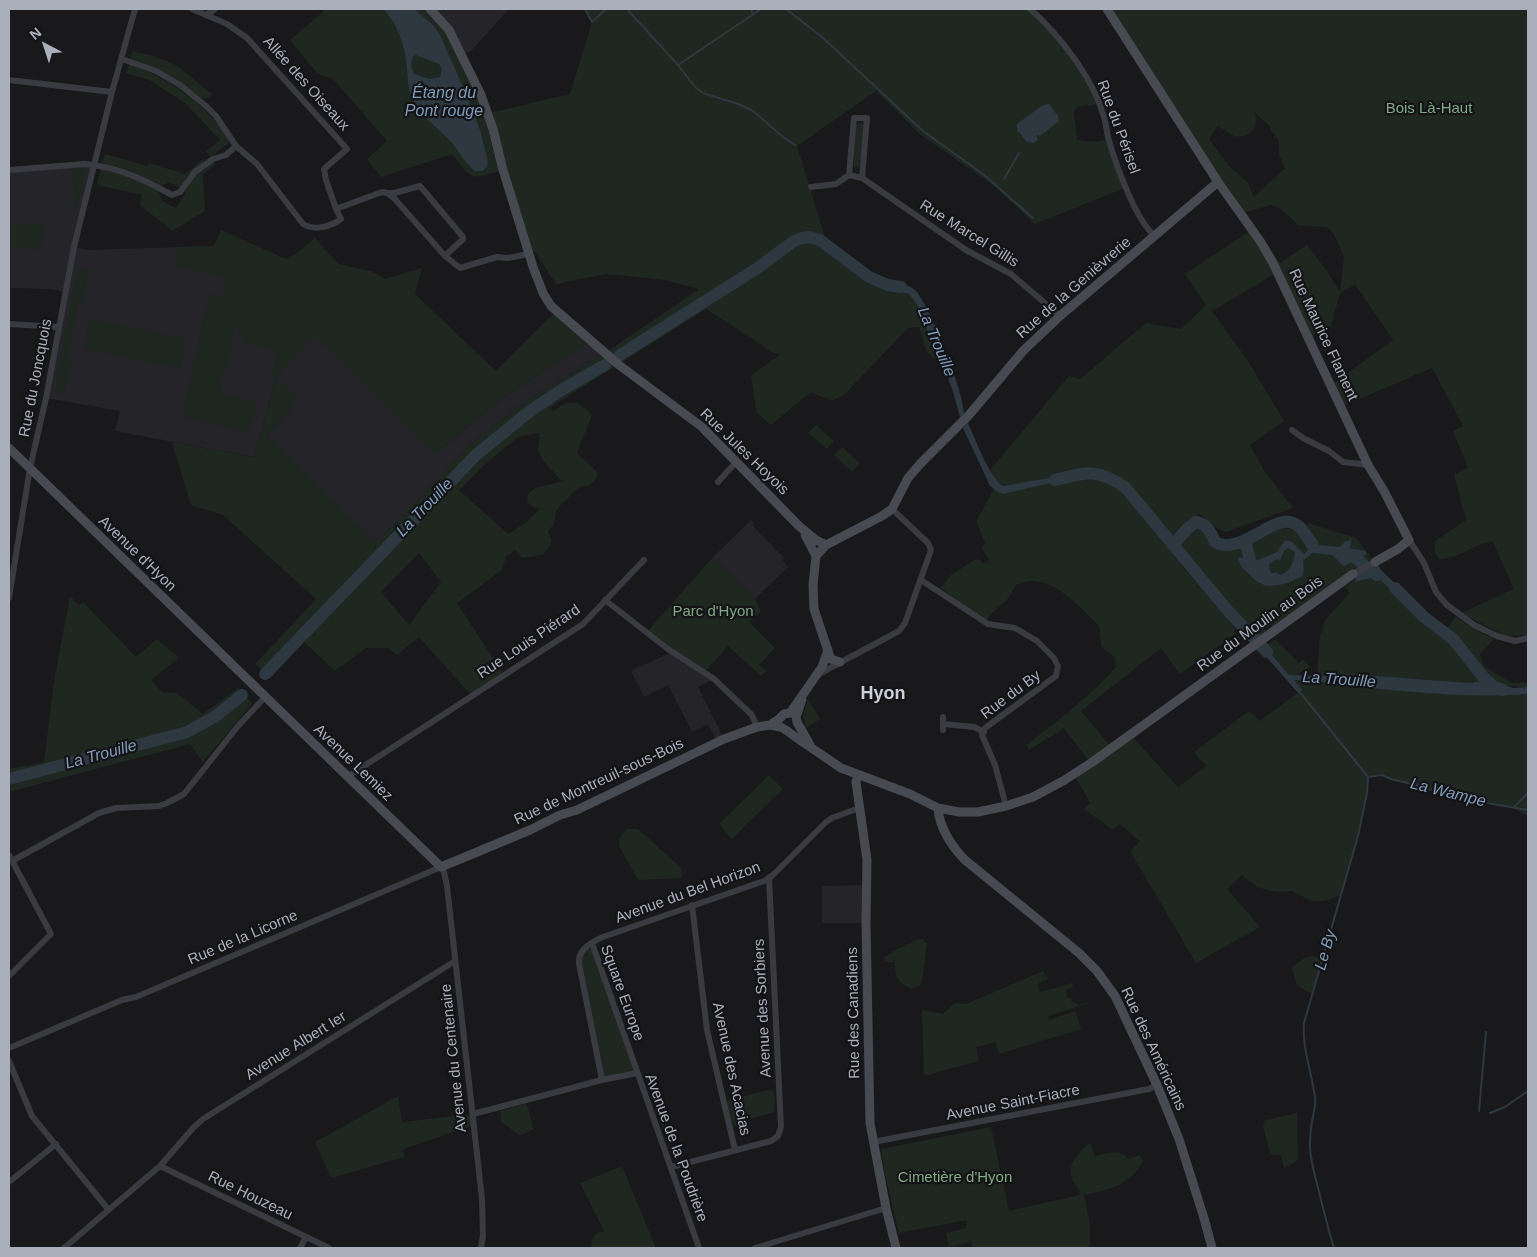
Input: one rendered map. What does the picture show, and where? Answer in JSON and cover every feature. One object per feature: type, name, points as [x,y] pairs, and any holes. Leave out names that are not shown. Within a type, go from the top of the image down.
[{"type":"street","name":"Rue du Joncquois","points":[[9,598],[30,468],[74,247],[112,92],[135,9]]},
{"type":"street","name":"Allée des Oiseaux","points":[[192,9],[227,24],[247,38],[347,149],[324,170],[336,209]]},
{"type":"street","points":[[206,15],[215,9]]},
{"type":"street","name":"Rue Jules Hoyois","points":[[430,9],[443,22],[454,38],[485,104],[528,254],[538,283],[551,306],[619,365],[702,427],[799,526],[816,540],[826,545]]},
{"type":"street","name":"Rue du Périsel","points":[[1030,9],[1062,42],[1088,79],[1104,114],[1109,138],[1129,194],[1140,216],[1150,232],[1155,236]]},
{"type":"street","name":"Rue Maurice Flament","points":[[1107,9],[1218,182],[1260,241],[1273,263],[1368,465],[1384,491],[1409,540],[1424,563],[1436,592],[1447,605],[1474,625],[1497,636],[1516,641],[1528,638]]},
{"type":"street","points":[[122,59],[156,71],[192,94],[216,116],[236,146],[250,157],[283,196],[303,224],[309,228],[318,228],[339,221],[341,219],[336,209],[382,192],[394,193],[420,186],[463,237],[445,256]]},
{"type":"street","points":[[9,80],[112,92]]},
{"type":"street","points":[[811,187],[836,184],[849,175],[854,118],[867,118],[862,178]]},
{"type":"street","points":[[9,170],[94,165],[137,176],[172,194],[180,192],[195,172],[212,159],[226,155],[236,146]]},
{"type":"street","name":"Rue Marcel Gillis","points":[[849,175],[862,178],[966,250],[1011,274],[1060,316]]},
{"type":"street","name":"Rue de la Genièvrerie","points":[[892,509],[908,478],[969,415],[1016,359],[1060,316],[1218,182]]},
{"type":"street","points":[[387,193],[394,198],[445,256],[460,268],[497,258],[528,254]]},
{"type":"street","points":[[9,324],[59,327]]},
{"type":"street","points":[[1292,430],[1334,454],[1341,463],[1368,465]]},
{"type":"street","name":"Avenue d'Hyon","points":[[9,448],[248,678]]},
{"type":"street","points":[[718,482],[736,462]]},
{"type":"street","points":[[817,674],[840,662],[898,631],[905,623],[931,556],[931,550],[928,543],[892,509],[826,545],[816,556],[813,585],[814,609],[829,653],[834,661],[840,662]]},
{"type":"street","name":"Rue Jules Hoyois","points":[[799,526],[816,556]]},
{"type":"street","name":"Rue du Moulin au Bois","points":[[782,725],[794,736],[810,745],[841,768],[910,794],[938,808],[959,812],[978,812],[1006,806],[1032,797],[1063,781],[1131,735],[1353,574],[1398,549],[1409,540]]},
{"type":"street","name":"Rue Louis Piérard","points":[[347,777],[582,624],[644,560]]},
{"type":"street","name":"Rue du By","points":[[921,580],[988,624],[1015,628],[1027,634],[1054,658],[1058,666],[1056,676],[985,728],[982,735],[996,769],[1006,806]]},
{"type":"street","points":[[606,600],[668,649],[714,679],[752,715],[757,727]]},
{"type":"street","points":[[810,745],[794,717],[784,714],[782,725],[792,729],[794,717],[800,709],[802,696],[829,653]]},
{"type":"street","name":"Avenue Lemiez","points":[[248,678],[441,867]]},
{"type":"street","points":[[9,976],[52,934],[11,858],[99,813],[116,808],[159,806],[167,804],[184,794],[238,726],[266,696]]},
{"type":"street","name":"Rue du By","points":[[943,717],[944,727],[974,727],[984,732]]},
{"type":"street","name":"Rue de Montreuil-sous-Bois","points":[[441,867],[530,830],[560,815],[578,810],[717,742],[757,727],[782,725]]},
{"type":"street","name":"Rue des Canadiens","points":[[858,775],[856,782],[867,860],[869,1107],[873,1142],[896,1248]]},
{"type":"street","name":"Avenue du Bel Horizon","points":[[592,943],[603,936],[769,878],[826,822],[859,808]]},
{"type":"street","name":"Rue des Américains","points":[[938,808],[953,847],[960,855],[1079,953],[1105,981],[1125,1013],[1179,1139],[1212,1248]]},
{"type":"street","name":"Avenue du Centenaire","points":[[441,867],[446,877],[482,1199],[483,1235],[481,1248]]},
{"type":"street","name":"Rue de la Licorne","points":[[9,1048],[122,1000],[136,997],[441,867]]},
{"type":"street","name":"Avenue des Sorbiers","points":[[735,1150],[771,1141],[778,1136],[781,1127],[769,878]]},
{"type":"street","name":"Avenue des Acacias","points":[[692,905],[707,1030],[735,1150]]},
{"type":"street","name":"Square Europe","points":[[602,1080],[578,960],[580,952],[592,943],[638,1073]]},
{"type":"street","name":"Avenue Albert Ier","points":[[64,1248],[160,1166],[203,1119],[455,960]]},
{"type":"street","points":[[9,1061],[32,1116],[108,1210]]},
{"type":"street","name":"Avenue de la Poudrière","points":[[473,1114],[602,1080],[638,1073],[699,1248]]},
{"type":"street","name":"Avenue Saint-Fiacre","points":[[873,1142],[1149,1089],[1157,1085]]},
{"type":"street","points":[[9,1182],[56,1144]]},
{"type":"street","points":[[671,1167],[735,1150]]},
{"type":"street","name":"Rue Houzeau","points":[[160,1166],[329,1248]]},
{"type":"street","points":[[755,1248],[886,1208]]},
{"type":"street","points":[[300,1248],[306,1237]]},
{"type":"shaded area","points":[[430,9],[509,9],[471,51],[462,56]]},
{"type":"shaded area","points":[[94,165],[75,247],[87,250],[214,246],[221,230],[286,259],[434,454],[501,399],[590,341],[605,353],[526,401],[472,443],[375,544],[267,436],[292,409],[276,378],[254,457],[115,431],[120,411],[46,398],[66,292],[49,289],[9,288],[9,170]]},
{"type":"shaded area","points":[[751,520],[754,523],[752,525],[784,558],[782,560],[788,567],[755,599],[713,557]]},
{"type":"shaded area","points":[[672,652],[714,679],[698,687],[724,739],[717,742],[708,724],[692,732],[668,685],[644,697],[631,671]]},
{"type":"shaded area","points":[[866,885],[866,923],[822,923],[822,886]]},
{"type":"green space","points":[[323,9],[430,9],[443,22],[489,113],[570,94],[592,22],[585,9],[1030,9],[1062,42],[1099,104],[1077,107],[1074,112],[1077,140],[1098,142],[1109,138],[1127,187],[1035,224],[993,185],[921,135],[876,91],[797,146],[827,244],[869,277],[866,279],[882,287],[909,294],[917,305],[942,361],[928,353],[919,327],[908,328],[845,394],[832,401],[811,392],[771,425],[756,412],[751,375],[780,355],[706,309],[551,407],[553,412],[564,404],[574,402],[592,415],[577,453],[598,475],[589,485],[577,489],[559,507],[553,525],[548,531],[552,542],[543,555],[522,558],[515,550],[506,557],[502,570],[457,603],[504,675],[472,696],[419,637],[397,655],[388,648],[366,648],[335,671],[304,642],[270,679],[255,664],[316,599],[223,515],[191,505],[172,442],[254,457],[276,378],[272,377],[278,350],[242,342],[244,331],[234,329],[226,372],[220,375],[219,381],[222,385],[220,393],[257,403],[249,433],[182,417],[209,294],[221,296],[225,276],[175,266],[178,247],[214,246],[221,230],[286,259],[315,238],[338,264],[371,271],[385,279],[422,268],[415,294],[496,371],[556,311],[591,341],[501,399],[434,454],[313,335],[277,378],[294,395],[292,409],[267,436],[375,543],[472,443],[526,401],[605,353],[699,289],[665,280],[606,274],[556,284],[535,252],[528,254],[503,170],[484,176],[473,176],[464,169],[452,154],[381,177],[367,159],[387,141],[334,80],[317,73],[290,40],[324,11]],"holes":[[[540,433],[538,450],[544,462],[562,481],[535,488],[528,494],[527,502],[533,507],[540,509],[525,523],[508,534],[459,490],[486,463],[518,437]],[[419,553],[441,582],[409,625],[381,592]]]},
{"type":"green space","name":"Bois Là-Haut","points":[[1107,9],[1528,9],[1528,635],[1506,636],[1461,613],[1514,589],[1493,542],[1479,545],[1446,558],[1439,559],[1435,552],[1435,541],[1466,520],[1454,474],[1468,468],[1453,431],[1463,426],[1432,368],[1341,407],[1331,385],[1393,340],[1355,284],[1340,293],[1331,326],[1309,339],[1278,272],[1212,311],[1248,361],[1284,421],[1250,445],[1265,472],[1293,508],[1226,532],[1212,525],[1200,514],[1184,526],[1173,540],[1159,535],[1184,568],[1236,629],[1234,631],[1235,634],[1180,674],[1161,648],[1081,711],[1112,748],[1131,735],[1178,787],[1206,766],[1194,752],[1249,711],[1260,721],[1301,690],[1294,680],[1334,683],[1335,685],[1449,693],[1528,694],[1528,816],[1513,808],[1456,798],[1382,775],[1368,777],[1361,822],[1341,895],[1328,900],[1313,902],[1292,891],[1276,892],[1257,887],[1242,875],[1227,889],[1260,927],[1196,963],[1130,851],[1140,841],[1120,824],[1113,830],[1084,809],[1090,803],[1074,774],[1090,763],[1064,728],[1029,750],[1026,745],[1085,698],[1117,666],[1114,657],[1101,646],[1099,626],[1062,592],[1039,582],[1028,581],[1016,585],[1007,600],[985,622],[941,588],[951,575],[976,559],[980,560],[983,564],[989,560],[982,548],[985,542],[977,520],[992,492],[995,488],[1001,490],[1033,482],[1003,486],[995,480],[990,470],[1069,376],[1080,379],[1146,323],[1181,329],[1206,305],[1185,274],[1250,231]],"holes":[[[1253,111],[1271,127],[1279,141],[1279,155],[1285,168],[1254,197],[1248,183],[1228,165],[1209,139],[1218,126],[1235,136],[1247,135],[1255,126],[1256,116]],[[1271,205],[1280,208],[1298,225],[1327,227],[1334,234],[1344,257],[1340,292],[1307,245],[1280,263],[1246,212]]]},
{"type":"green space","points":[[133,51],[154,56],[176,65],[212,94],[208,98],[201,98],[158,69],[130,59]]},
{"type":"green space","points":[[129,64],[159,77],[186,94],[220,126],[230,139],[229,143],[211,157],[206,151],[220,140],[185,103],[149,80],[126,73]]},
{"type":"green space","points":[[861,122],[864,125],[860,166],[856,168],[853,165],[856,125]]},
{"type":"green space","points":[[105,154],[148,166],[149,163],[185,174],[203,159],[205,162],[180,188],[169,182],[161,186],[131,171],[102,163]]},
{"type":"green space","points":[[212,161],[215,164],[203,174],[205,211],[172,231],[140,205],[142,195],[97,185],[101,169],[123,174],[157,190],[162,201],[176,208],[185,194],[184,191],[195,175]]},
{"type":"green space","points":[[83,168],[86,171],[76,212],[73,174],[69,169]]},
{"type":"green space","points":[[43,223],[45,226],[40,251],[26,248],[9,248],[9,226]]},
{"type":"green space","points":[[78,268],[88,270],[82,304],[78,303],[67,359],[71,360],[64,394],[54,393]]},
{"type":"green space","points":[[89,319],[185,338],[180,368],[84,349]]},
{"type":"green space","points":[[816,425],[834,441],[827,449],[808,433]]},
{"type":"green space","points":[[842,447],[860,463],[852,472],[834,455]]},
{"type":"green space","points":[[1308,523],[1356,538],[1373,560],[1353,573],[1341,577],[1274,628],[1270,624],[1264,628],[1268,633],[1257,638],[1178,543],[1195,525],[1200,525],[1206,529],[1212,543],[1228,550],[1262,533],[1280,528],[1298,531]]},
{"type":"green space","name":"Parc d'Hyon","points":[[713,557],[755,599],[761,611],[749,622],[775,648],[759,665],[766,671],[761,676],[728,646],[705,672],[647,632]]},
{"type":"green space","points":[[1371,578],[1386,584],[1454,644],[1463,654],[1472,670],[1484,681],[1470,683],[1337,673],[1333,676],[1317,676],[1320,636],[1326,619],[1350,593],[1345,587],[1355,580],[1357,582]]},
{"type":"green space","points":[[70,596],[79,605],[83,602],[136,657],[157,639],[179,658],[151,680],[162,692],[177,693],[203,714],[238,688],[251,702],[252,704],[203,762],[190,744],[9,792],[9,769],[44,762],[54,681]]},
{"type":"green space","points":[[1456,617],[1494,639],[1480,654],[1484,666],[1511,683],[1528,683],[1528,687],[1513,687],[1500,683],[1489,678],[1480,670],[1446,629]]},
{"type":"green space","points":[[1275,639],[1299,663],[1303,659],[1310,667],[1296,675],[1289,675],[1265,647]]},
{"type":"green space","points":[[808,699],[820,719],[806,728],[803,716]]},
{"type":"green space","points":[[769,775],[783,789],[732,839],[719,824]]},
{"type":"green space","points":[[628,829],[638,829],[677,864],[682,870],[681,878],[638,880],[619,846],[620,836]]},
{"type":"green space","points":[[919,939],[923,939],[927,944],[923,975],[921,985],[911,989],[898,978],[895,962],[885,962],[885,957]]},
{"type":"green space","points":[[587,946],[594,949],[637,1073],[602,1080],[579,964]]},
{"type":"green space","points":[[1312,956],[1322,959],[1313,994],[1297,986],[1292,968],[1302,959]]},
{"type":"green space","points":[[1043,971],[1048,979],[1037,984],[1040,992],[1072,983],[1073,987],[1066,990],[1067,997],[1080,1005],[1089,1003],[1048,1016],[1049,1020],[1075,1011],[1081,1029],[999,1054],[996,1042],[976,1047],[979,1061],[924,1076],[922,1010],[943,1014],[955,1003],[966,1004]]},
{"type":"green space","points":[[770,1090],[773,1091],[775,1096],[774,1112],[749,1119],[748,1127],[739,1129],[732,1124],[727,1100]]},
{"type":"green space","points":[[398,1096],[402,1122],[473,1114],[474,1125],[403,1149],[404,1157],[331,1178],[315,1142]]},
{"type":"green space","points":[[527,1105],[534,1129],[519,1135],[501,1122],[500,1111]]},
{"type":"green space","points":[[1297,1113],[1298,1160],[1284,1168],[1281,1155],[1270,1154],[1263,1125],[1265,1120]]},
{"type":"green space","name":"Cimetière d'Hyon","points":[[991,1127],[1009,1211],[1080,1195],[1071,1175],[1072,1164],[1074,1159],[1090,1143],[1095,1156],[1117,1152],[1128,1159],[1140,1155],[1143,1161],[1132,1176],[1125,1181],[1103,1191],[1084,1195],[1090,1225],[1090,1248],[972,1248],[971,1242],[949,1247],[946,1233],[966,1228],[966,1220],[899,1233],[885,1175],[881,1149]]},
{"type":"green space","points":[[622,1166],[656,1248],[591,1248],[594,1237],[604,1231],[580,1183]]},
{"type":"water","name":"Étang du Pont rouge","points":[[383,9],[414,9],[432,24],[439,33],[480,130],[488,162],[483,171],[475,171],[453,144],[419,110],[409,88],[403,44],[389,15]],"holes":[[[416,55],[439,64],[442,69],[440,77],[430,79],[414,74],[411,66],[413,56]]]},
{"type":"water","points":[[1049,104],[1058,116],[1059,121],[1040,136],[1036,135],[1038,140],[1033,143],[1027,142],[1017,130],[1017,124],[1043,105]]},
{"type":"water","points":[[886,280],[912,288],[921,298],[936,329],[959,389],[964,414],[960,417],[952,388],[917,305],[909,294],[882,287]]},
{"type":"water","points":[[968,423],[988,467],[1003,486],[1072,474],[1072,478],[1003,494],[998,492],[990,486],[963,428]]},
{"type":"water","points":[[1304,529],[1318,545],[1339,547],[1346,541],[1352,540],[1349,548],[1365,551],[1367,554],[1344,566],[1332,555],[1312,553],[1303,561],[1304,570],[1302,576],[1274,586],[1258,582],[1239,563],[1238,558],[1245,558],[1246,555],[1251,556],[1256,561],[1277,552],[1285,540],[1292,542],[1304,554],[1308,550],[1298,533]],"holes":[[[1288,548],[1295,552],[1292,563],[1286,572],[1280,575],[1276,572],[1271,573],[1269,564],[1278,559],[1280,561],[1283,552]]]},
{"type":"water","points":[[1377,563],[1381,570],[1409,597],[1406,603],[1380,580],[1371,578],[1356,582],[1355,576]]},
{"type":"water","points":[[1261,642],[1289,675],[1333,676],[1337,673],[1470,683],[1484,681],[1514,688],[1528,687],[1528,694],[1431,693],[1294,680],[1302,690],[1298,693],[1256,645]]},
{"type":"waterway","points":[[585,9],[592,22],[606,9]]},
{"type":"waterway","points":[[627,9],[678,65],[696,88],[703,93],[741,105],[753,111],[795,145]]},
{"type":"waterway","points":[[751,9],[753,15]]},
{"type":"waterway","points":[[678,65],[761,9]]},
{"type":"waterway","points":[[786,9],[822,37],[923,131],[983,174],[1033,218]]},
{"type":"waterway","points":[[1004,179],[1019,153]]},
{"type":"waterway","name":"La Trouille","points":[[620,355],[759,267],[794,241],[802,238],[809,237],[820,240],[869,277],[888,285],[901,287]]},
{"type":"waterway","name":"La Trouille","points":[[265,674],[476,455],[530,411],[563,389],[605,365]]},
{"type":"waterway","name":"La Trouille","points":[[1055,480],[1091,473],[1099,474],[1125,487],[1229,612],[1267,652]]},
{"type":"waterway","name":"La Trouille","points":[[1173,545],[1196,522],[1206,526],[1215,542],[1226,545],[1248,539],[1279,523],[1289,522],[1297,525],[1312,543]]},
{"type":"waterway","name":"La Trouille","points":[[1245,541],[1251,563],[1258,569]]},
{"type":"waterway","name":"La Trouille","points":[[1342,553],[1358,559],[1377,575]]},
{"type":"waterway","name":"La Trouille","points":[[1395,588],[1424,617],[1453,639],[1484,678],[1494,687],[1503,690]]},
{"type":"waterway","name":"Le By","points":[[1299,691],[1368,777],[1367,793],[1358,836],[1304,1023],[1306,1052],[1315,1098],[1310,1148],[1315,1176],[1334,1248]]},
{"type":"waterway","name":"La Trouille","points":[[9,779],[187,732],[216,716],[242,695]]},
{"type":"waterway","name":"La Wampe","points":[[1368,777],[1382,775],[1456,798],[1528,810]]},
{"type":"waterway","points":[[1514,807],[1528,793]]},
{"type":"waterway","points":[[1479,1111],[1486,1032]]},
{"type":"waterway","points":[[1490,1113],[1505,1107],[1528,1091]]},
{"type":"district","name":"Hyon","points":[[883,694]]}]
